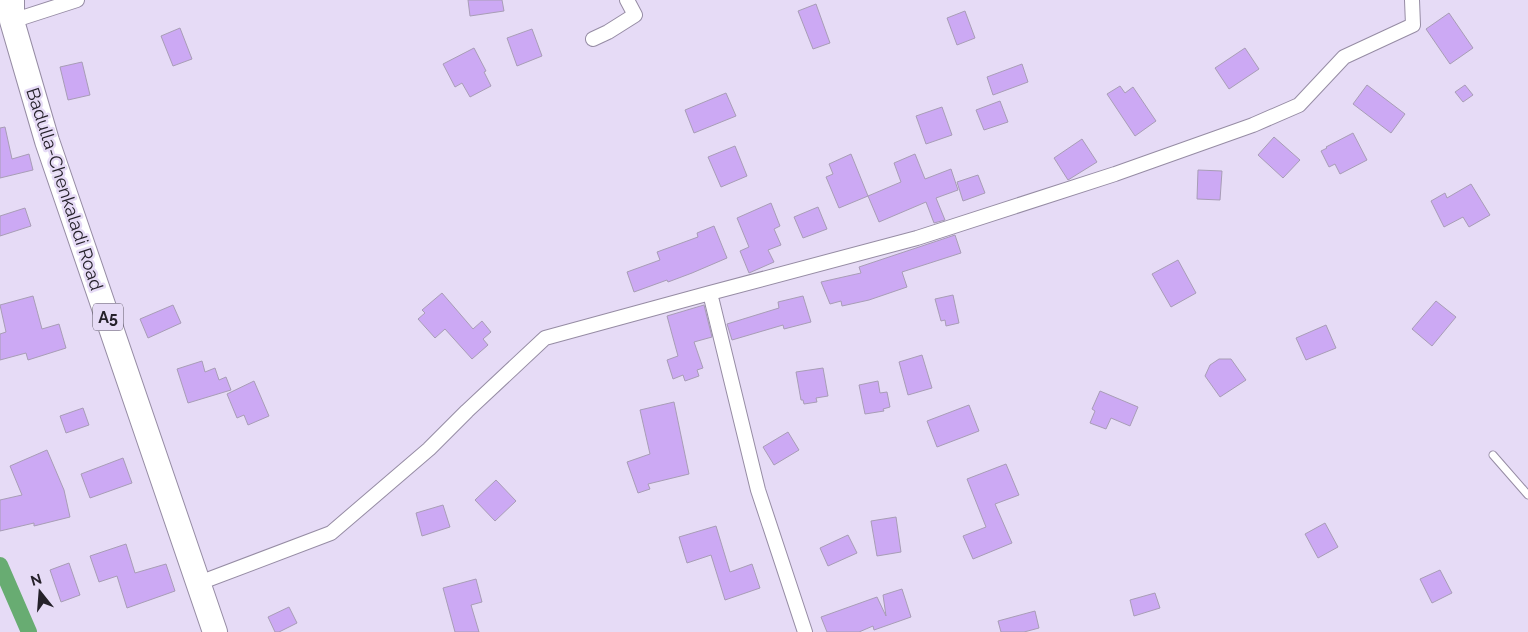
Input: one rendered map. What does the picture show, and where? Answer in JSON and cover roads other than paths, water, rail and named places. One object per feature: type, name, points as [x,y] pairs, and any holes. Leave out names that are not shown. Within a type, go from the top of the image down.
[{"type":"highway","name":"Badulla-Chenkaladi Road","points":[[12,11],[47,141],[215,632]]},
{"type":"street","points":[[12,11],[77,0]]},
{"type":"street","points":[[593,39],[635,15],[627,0]]},
{"type":"street","points":[[199,583],[331,533],[429,449],[545,338],[917,238],[1115,174],[1252,125],[1299,105],[1344,57],[1413,25],[1412,0]]},
{"type":"street","points":[[710,293],[758,490],[805,632]]},
{"type":"lane","points":[[1493,455],[1528,495]]},
{"type":"waterway","points":[[0,565],[29,632]]}]
